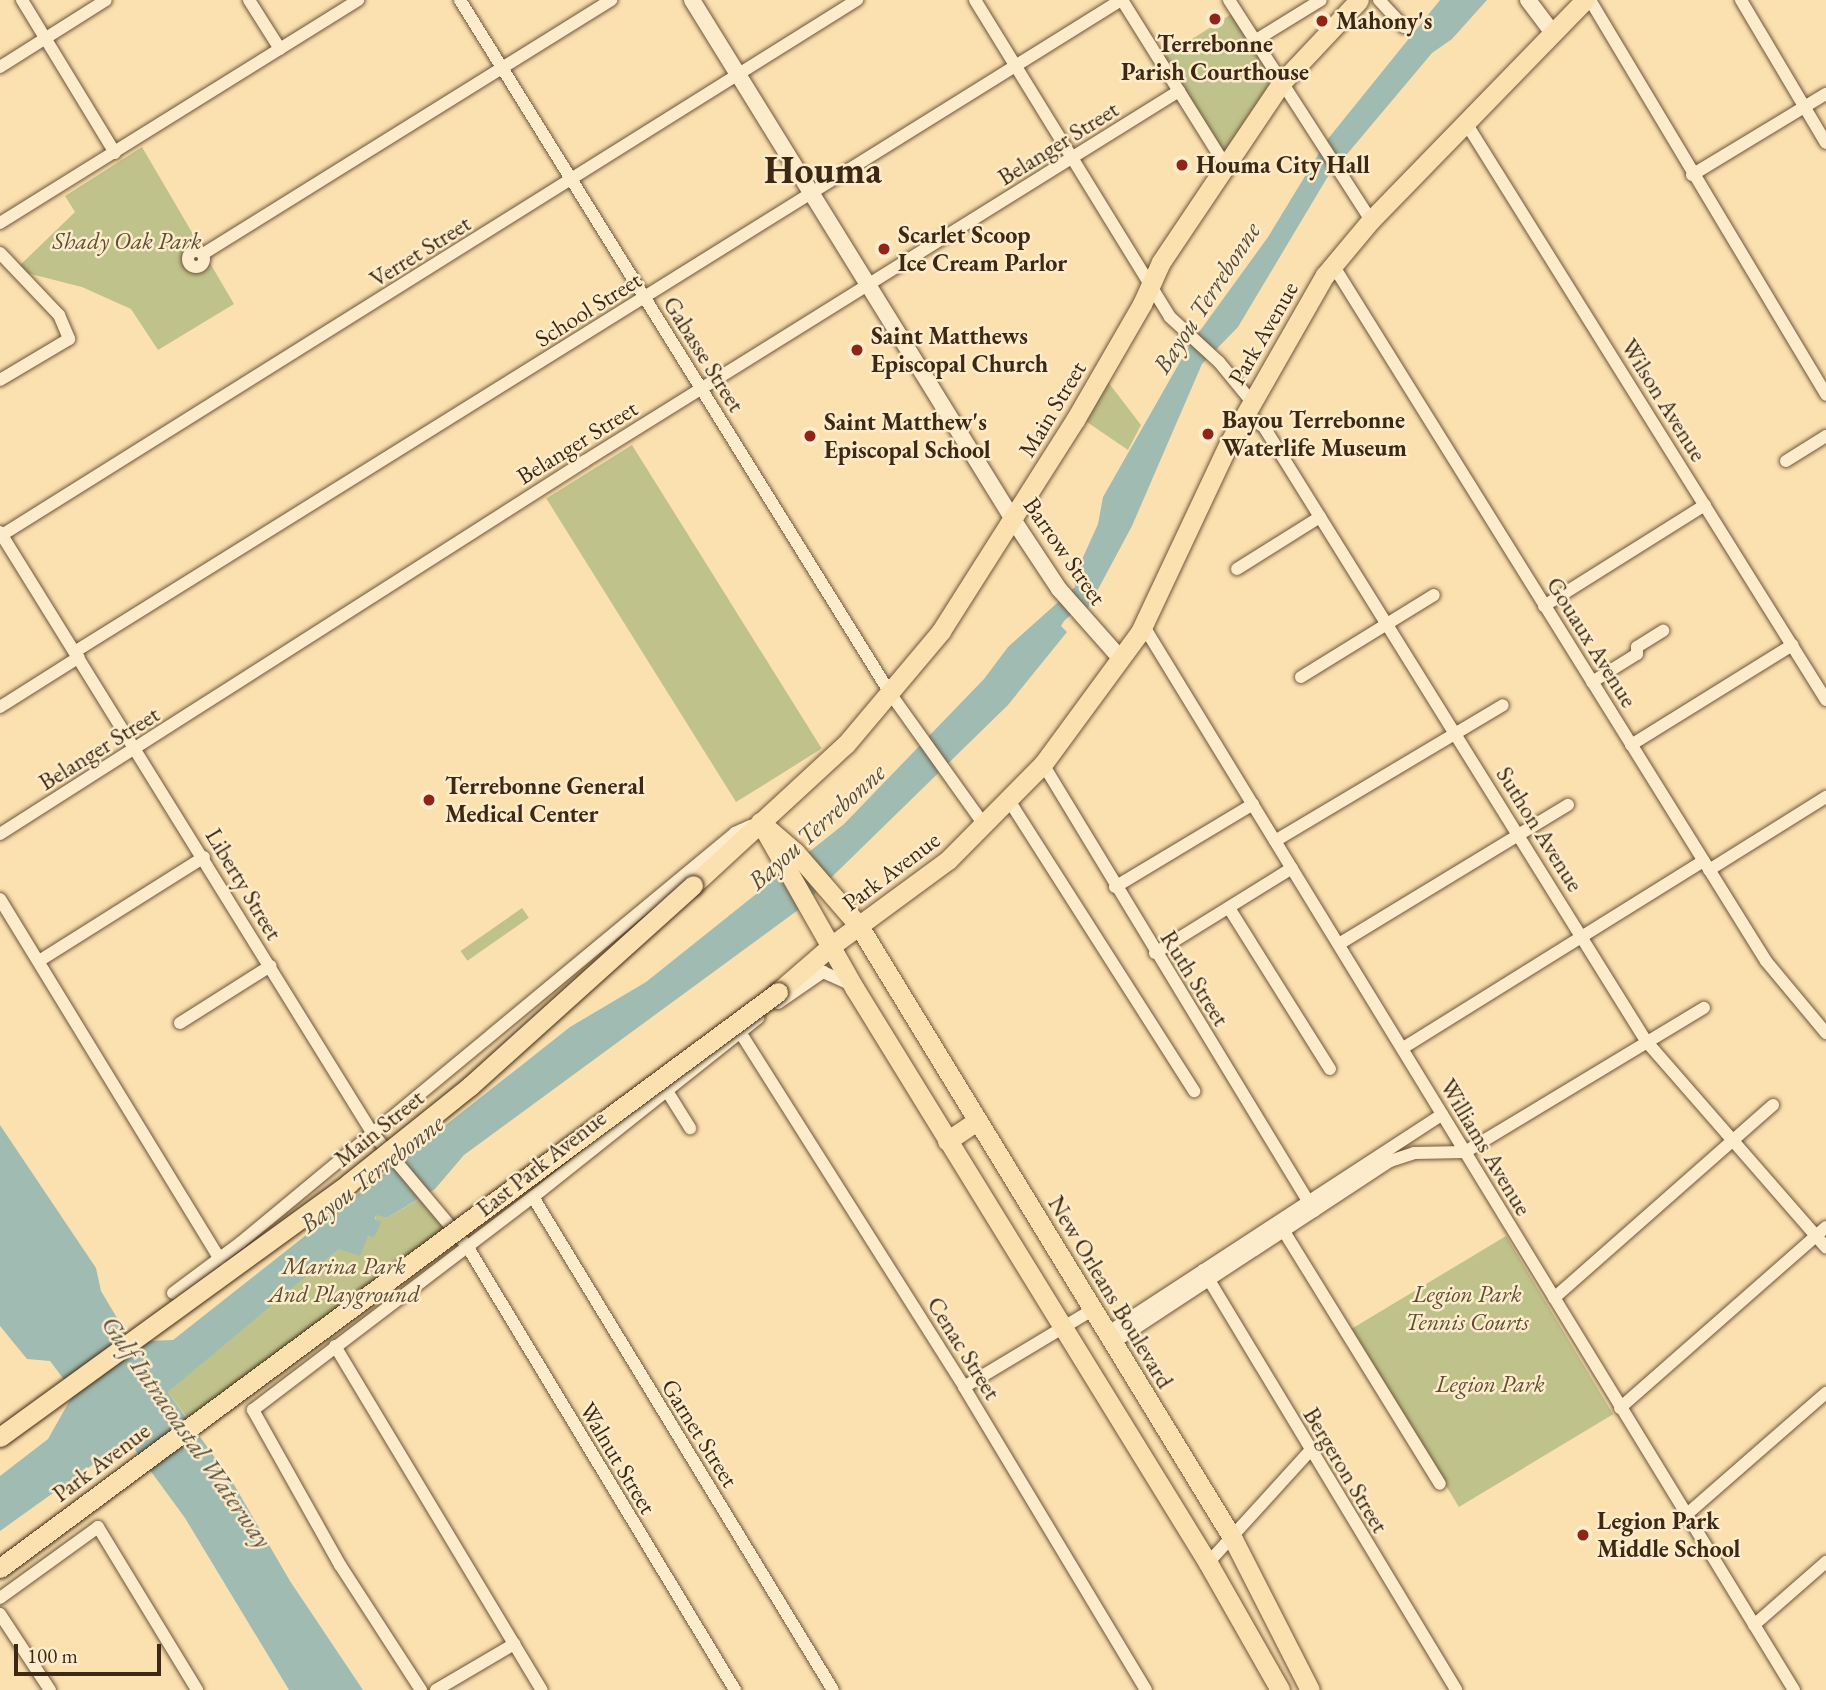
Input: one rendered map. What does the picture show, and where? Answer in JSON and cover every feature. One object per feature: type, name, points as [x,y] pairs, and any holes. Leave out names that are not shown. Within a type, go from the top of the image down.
[{"type":"main road","name":"Barrow Street","points":[[692,0],[1014,521],[1059,589],[1121,659]]},
{"type":"main road","name":"Main Street","points":[[0,1437],[359,1175],[470,1086],[846,744],[941,631],[1014,521],[1151,287],[1161,262],[1227,168],[1282,82],[1359,0]]},
{"type":"main road","points":[[1528,0],[1552,32]]},
{"type":"main road","name":"Park Avenue","points":[[0,1568],[778,992],[831,946],[948,860],[1010,802],[1043,764],[1143,625],[1248,408],[1332,265],[1371,220],[1585,0]]},
{"type":"main road","points":[[760,822],[788,858],[807,907],[855,989],[1208,1563],[1280,1690]]},
{"type":"main road","name":"New Orleans Boulevard","points":[[788,858],[832,894],[859,926],[1233,1539],[1310,1690]]},
{"type":"main road","points":[[947,1141],[978,1120]]},
{"type":"street","points":[[22,0],[115,153]]},
{"type":"street","points":[[0,67],[106,0]]},
{"type":"street","points":[[249,0],[280,49]]},
{"type":"street","points":[[0,223],[358,0]]},
{"type":"street","name":"Gabasse Street","points":[[460,0],[890,693],[985,826]]},
{"type":"street","points":[[202,254],[611,0]]},
{"type":"street","name":"Verret Street","points":[[2,537],[857,0]]},
{"type":"street","name":"Suthon Avenue","points":[[975,0],[1075,158],[1151,287],[1187,334],[1219,362],[1248,408],[1264,427],[1648,1044],[1733,1141],[1821,1231],[1826,1247]]},
{"type":"street","points":[[1122,0],[1227,168]]},
{"type":"street","name":"School Street","points":[[0,706],[78,654],[811,192],[1122,0]]},
{"type":"street","points":[[1229,0],[1335,169],[1371,220]]},
{"type":"street","points":[[1256,40],[1321,0]]},
{"type":"street","points":[[1379,0],[1404,27]]},
{"type":"street","points":[[1590,0],[1692,175],[1826,395]]},
{"type":"street","points":[[1741,0],[1826,143]]},
{"type":"street","name":"Belanger Street","points":[[0,834],[585,461],[1179,91]]},
{"type":"street","points":[[1692,175],[1826,94]]},
{"type":"street","name":"Wilson Avenue","points":[[1466,122],[1826,699]]},
{"type":"street","points":[[0,253],[59,316],[69,339],[0,380]]},
{"type":"street","name":"Gouaux Avenue","points":[[1332,265],[1766,961],[1826,1033]]},
{"type":"street","points":[[1786,461],[1826,436]]},
{"type":"street","points":[[1544,606],[1704,505]]},
{"type":"street","points":[[1237,569],[1320,517]]},
{"type":"street","name":"Liberty Street","points":[[2,537],[78,654],[373,1134],[467,1246]]},
{"type":"street","points":[[1301,677],[1434,595]]},
{"type":"street","name":"Williams Avenue","points":[[1143,625],[1794,1690]]},
{"type":"street","points":[[1592,682],[1637,654],[1637,647],[1663,631]]},
{"type":"street","points":[[1631,746],[1792,645]]},
{"type":"street","points":[[1275,841],[1503,705]]},
{"type":"street","name":"Ruth Street","points":[[1043,764],[1155,953],[1312,1207]]},
{"type":"street","points":[[1403,1048],[1582,936],[1826,797]]},
{"type":"street","points":[[1010,802],[1194,1091]]},
{"type":"street","points":[[1115,887],[1253,804]]},
{"type":"street","points":[[1339,944],[1568,805]]},
{"type":"street","name":"Main Street","points":[[173,1293],[220,1259],[373,1134],[727,839],[760,822]]},
{"type":"street","points":[[39,961],[204,857]]},
{"type":"street","points":[[1155,953],[1293,868]]},
{"type":"street","points":[[0,899],[220,1259]]},
{"type":"street","points":[[1229,908],[1330,1069]]},
{"type":"street","points":[[180,1023],[270,966]]},
{"type":"street","name":"East Park Avenue","points":[[421,1690],[340,1565],[253,1410],[533,1197],[740,1032],[823,972],[838,975],[855,989]]},
{"type":"street","points":[[1382,1161],[1414,1153],[1465,1152],[1704,1008]]},
{"type":"street","name":"Cenac Street","points":[[740,1032],[964,1387],[1146,1690]]},
{"type":"street","points":[[667,1091],[690,1128]]},
{"type":"street","points":[[1554,1298],[1773,1105]]},
{"type":"street","points":[[1110,1338],[1382,1161],[1442,1115]]},
{"type":"street","name":"Garnet Street","points":[[533,1197],[833,1690]]},
{"type":"street","points":[[1281,1226],[1440,1484]]},
{"type":"street","points":[[1620,1408],[1821,1231]]},
{"type":"street","name":"Walnut Street","points":[[467,1246],[735,1690]]},
{"type":"street","name":"Bergeron Street","points":[[1205,1275],[1455,1690]]},
{"type":"street","points":[[964,1387],[1093,1310]]},
{"type":"street","points":[[335,1346],[542,1690]]},
{"type":"street","points":[[1686,1516],[1826,1393]]},
{"type":"street","points":[[1208,1563],[1233,1539],[1251,1511],[1310,1451]]},
{"type":"street","name":"Park Avenue","points":[[0,1598],[98,1527],[195,1689]]},
{"type":"street","points":[[1754,1625],[1826,1562]]},
{"type":"street","points":[[0,1614],[50,1690]]},
{"type":"street","points":[[436,1690],[514,1644]]},
{"type":"green space","points":[[1236,11],[1278,75],[1227,168],[1159,60]]},
{"type":"green space","name":"Shady Oak Park","points":[[142,147],[234,304],[158,350],[131,309],[82,287],[15,270],[75,212],[65,196]]},
{"type":"green space","points":[[1108,382],[1141,425],[1128,450],[1084,420]]},
{"type":"green space","points":[[632,445],[822,749],[736,802],[546,499]]},
{"type":"green space","points":[[522,908],[529,918],[467,961],[461,951]]},
{"type":"green space","name":"Marina Park And Playground","points":[[424,1196],[455,1231],[191,1423],[168,1392],[173,1386],[339,1249],[369,1236],[374,1238],[376,1214],[387,1218]]},
{"type":"green space","name":"Legion Park","points":[[1506,1236],[1613,1414],[1459,1507],[1352,1329]]},
{"type":"water","name":"Gulf Intracoastal Waterway","points":[[1440,0],[1487,0],[1452,39],[1432,53],[1327,178],[1238,327],[1202,364],[1132,526],[1088,608],[1083,604],[1064,621],[1061,626],[1067,632],[1008,705],[798,910],[464,1155],[435,1189],[387,1218],[376,1215],[375,1219],[381,1222],[374,1238],[368,1236],[360,1256],[339,1249],[168,1392],[233,1483],[290,1581],[363,1690],[289,1690],[185,1518],[133,1447],[102,1458],[0,1531],[0,1476],[48,1439],[74,1393],[50,1361],[27,1359],[0,1326],[0,1125],[96,1268],[101,1291],[126,1333],[147,1341],[173,1340],[570,1027],[646,982],[844,824],[984,679],[1008,647],[1075,587],[1074,577],[1098,524],[1103,497],[1189,346],[1268,237],[1327,140]]},
{"type":"place","name":"Terrebonne Parish Courthouse","points":[[1215,19]]},
{"type":"place","name":"Mahony's","points":[[1322,21]]},
{"type":"place","name":"Houma City Hall","points":[[1182,165]]},
{"type":"place","name":"Scarlet Scoop Ice Cream Parlor","points":[[884,249]]},
{"type":"place","name":"Saint Matthews Episcopal Church","points":[[857,350]]},
{"type":"place","name":"Bayou Terrebonne Waterlife Museum","points":[[1208,434]]},
{"type":"place","name":"Saint Matthew's Episcopal School","points":[[810,436]]},
{"type":"place","name":"Terrebonne General Medical Center","points":[[429,800]]},
{"type":"place","name":"Legion Park Middle School","points":[[1583,1535]]},
{"type":"district","name":"Houma","points":[[823,170]]},
{"type":"water label","name":"Bayou Terrebonne","points":[[1207,298]]},
{"type":"water label","name":"Bayou Terrebonne","points":[[817,827]]},
{"type":"water label","name":"Bayou Terrebonne","points":[[372,1174]]},
{"type":"park label","name":"Legion Park Tennis Courts","points":[[1467,1308]]}]
